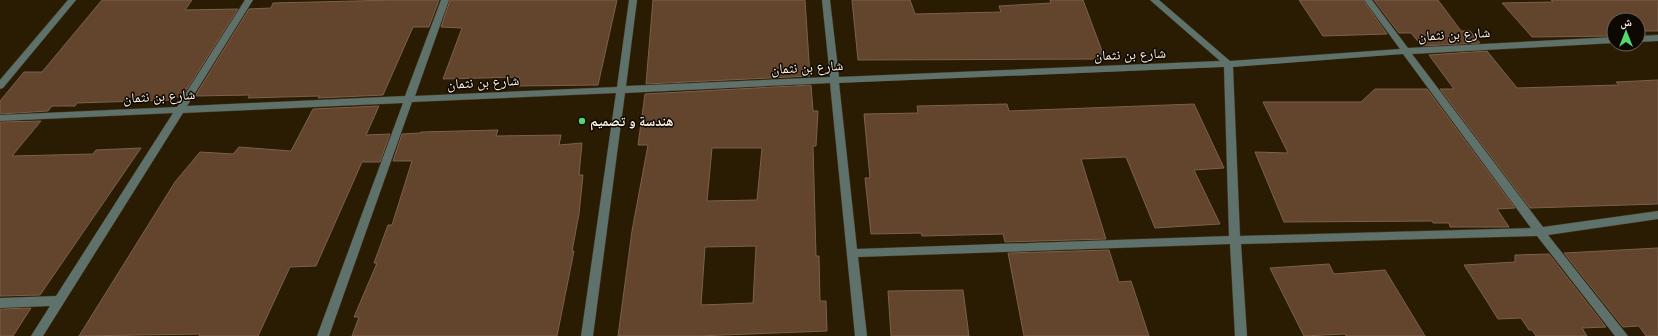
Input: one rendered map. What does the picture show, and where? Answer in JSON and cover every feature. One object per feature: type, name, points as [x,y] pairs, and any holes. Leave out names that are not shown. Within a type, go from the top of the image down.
[{"type":"street","points":[[0,86],[72,0]]},
{"type":"street","points":[[37,336],[249,0]]},
{"type":"street","points":[[323,336],[445,0]]},
{"type":"street","points":[[587,336],[633,0]]},
{"type":"street","points":[[826,0],[861,336]]},
{"type":"street","points":[[1154,0],[1228,64],[1235,240],[1242,336]]},
{"type":"street","points":[[1368,0],[1540,232],[1622,336]]},
{"type":"street","points":[[1646,39],[1658,38]]},
{"type":"street","name":"شارع بن نثمان","points":[[0,118],[835,80],[1228,64],[1407,51],[1606,40]]},
{"type":"street","points":[[853,253],[1235,240],[1540,232],[1658,215]]},
{"type":"street","points":[[0,303],[58,301]]},
{"type":"building","points":[[102,0],[192,0],[185,10],[238,9],[182,97],[173,97],[171,100],[77,103],[75,106],[52,106],[48,111],[0,114],[0,101],[24,72],[42,72]]},
{"type":"building","points":[[439,0],[429,27],[413,27],[383,95],[318,98],[319,96],[248,98],[250,95],[195,96],[249,9],[271,8],[273,3]]},
{"type":"building","points":[[450,0],[617,0],[598,85],[517,86],[520,77],[443,79],[462,28],[441,27]]},
{"type":"building","points":[[653,0],[805,0],[810,76],[646,84]]},
{"type":"building","points":[[852,0],[910,0],[915,14],[1001,12],[999,6],[1051,3],[1050,0],[1083,0],[1105,59],[858,60]]},
{"type":"building","points":[[1299,0],[1363,0],[1387,34],[1323,36]]},
{"type":"building","points":[[1374,0],[1438,0],[1461,31],[1470,31],[1480,43],[1422,46],[1411,33],[1399,33]]},
{"type":"building","points":[[1551,0],[1658,0],[1658,31],[1646,31],[1646,12],[1606,12],[1606,36],[1532,37],[1502,3],[1553,2]]},
{"type":"building","points":[[1487,51],[1517,88],[1619,85],[1616,82],[1658,80],[1658,204],[1530,208],[1440,89],[1454,89],[1429,55]]},
{"type":"building","points":[[811,85],[813,111],[818,111],[816,146],[813,146],[816,256],[819,256],[820,301],[826,301],[827,331],[698,336],[618,336],[632,231],[648,145],[638,145],[645,94]],"holes":[[[712,148],[762,148],[757,200],[707,201]],[[756,246],[753,303],[701,305],[705,247]]]},
{"type":"building","points":[[1375,89],[1427,89],[1515,208],[1497,209],[1509,227],[1450,227],[1449,223],[1433,223],[1432,221],[1284,222],[1255,152],[1288,153],[1263,102],[1361,102]]},
{"type":"building","points":[[1007,104],[1009,111],[1194,104],[1224,168],[1194,170],[1220,224],[1155,228],[1126,157],[1081,159],[1106,239],[1005,242],[1003,234],[922,236],[921,233],[871,234],[865,178],[870,178],[864,114],[918,113],[917,106]]},
{"type":"building","points":[[379,106],[366,135],[390,134],[380,162],[362,162],[316,266],[290,267],[258,336],[199,336],[200,334],[79,336],[175,182],[200,152],[233,154],[239,147],[291,151],[313,109]]},
{"type":"building","points":[[41,121],[12,156],[93,154],[96,150],[141,148],[40,295],[0,296],[0,122]]},
{"type":"building","points":[[498,130],[496,136],[561,135],[559,145],[582,143],[579,175],[583,175],[579,214],[572,251],[574,251],[557,336],[352,336],[359,317],[354,317],[377,263],[374,263],[388,225],[392,225],[412,161],[393,161],[402,134],[421,132]]},
{"type":"building","points":[[1658,248],[1658,336],[1646,336],[1639,326],[1623,327],[1564,253]]},
{"type":"building","points":[[1109,250],[1119,282],[1131,281],[1149,336],[1024,336],[1008,253]]},
{"type":"building","points":[[1549,254],[1606,327],[1582,328],[1587,336],[1536,336],[1532,330],[1529,330],[1521,318],[1498,319],[1464,265],[1515,262],[1515,255]]},
{"type":"building","points":[[1329,264],[1334,274],[1385,270],[1425,336],[1346,336],[1345,334],[1304,336],[1270,268]]},
{"type":"building","points":[[963,290],[969,336],[891,336],[888,291]]},
{"type":"building","points":[[31,308],[13,336],[0,336],[0,309]]},
{"type":"place","name":"هندسة و تصميم","points":[[582,121]]}]
